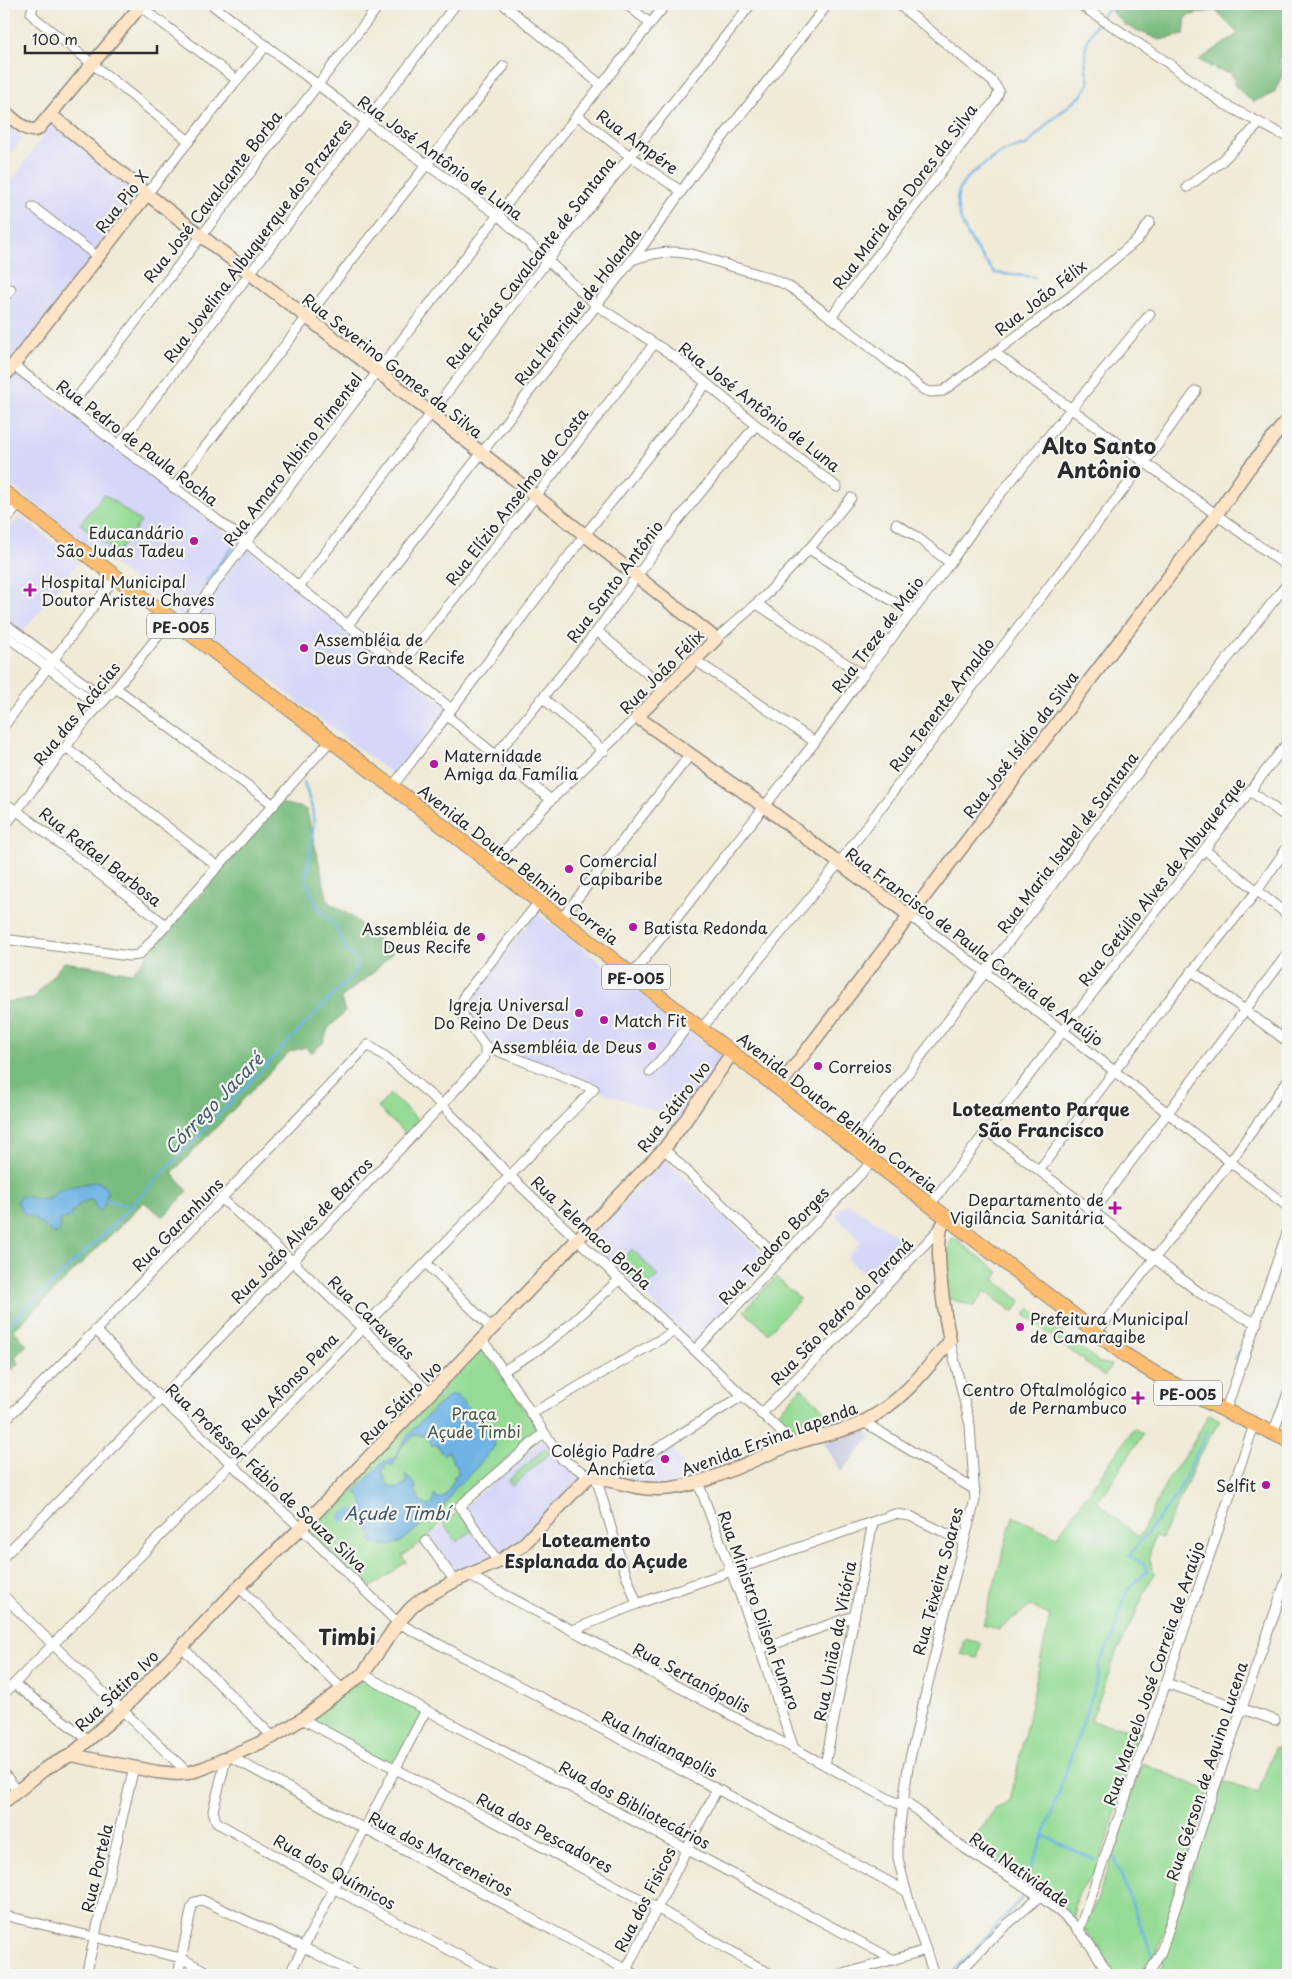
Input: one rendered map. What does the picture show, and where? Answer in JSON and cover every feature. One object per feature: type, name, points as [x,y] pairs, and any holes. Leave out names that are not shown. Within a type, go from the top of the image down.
[{"type":"main road","name":"Avenida Doutor Belmino Correia","points":[[4,492],[492,864],[696,1025],[930,1205],[944,1222],[1151,1372],[1225,1412],[1288,1440]]},
{"type":"street","points":[[34,4],[32,12],[35,18],[189,141]]},
{"type":"street","points":[[364,4],[374,12]]},
{"type":"street","name":"Rua José Cavalcante Borba","points":[[68,408],[380,4]]},
{"type":"street","name":"Rua Jovelina Albuquerque dos Prazeres","points":[[118,446],[456,4]]},
{"type":"street","points":[[503,4],[602,84]]},
{"type":"street","points":[[626,4],[650,23]]},
{"type":"street","name":"Rua Amaro Albino Pimentel","points":[[177,622],[246,542],[576,115],[666,4]]},
{"type":"street","name":"Rua Henrique de Holanda","points":[[347,626],[631,260],[681,191],[828,4]]},
{"type":"street","name":"Rua Maria das Dores da Silva","points":[[831,317],[996,99],[999,91],[986,76],[898,4]]},
{"type":"street","points":[[1079,4],[1168,63],[1224,104],[1281,134],[1288,135]]},
{"type":"street","name":"Rua José Antônio de Luna","points":[[214,5],[367,122],[498,215],[596,305],[674,357],[756,425],[837,487]]},
{"type":"street","name":"Rua Enéas Cavalcante de Santana","points":[[299,587],[548,260],[631,157],[747,5]]},
{"type":"street","points":[[4,111],[26,128],[34,131],[42,126],[137,6],[237,80]]},
{"type":"street","name":"Rua Pio X","points":[[4,377],[237,80],[266,46]]},
{"type":"street","points":[[174,488],[504,66]]},
{"type":"street","name":"Rua Severino Gomes da Silva","points":[[51,115],[200,236],[536,496],[716,639]]},
{"type":"street","name":"Rua Ampére","points":[[576,115],[631,157],[681,191]]},
{"type":"street","points":[[1187,187],[1221,162],[1260,123]]},
{"type":"street","points":[[33,207],[98,257]]},
{"type":"street","name":"Rua João Félix","points":[[831,317],[924,390],[931,392],[943,391],[1072,295],[1138,239],[1150,222]]},
{"type":"street","points":[[631,260],[663,251],[697,255],[770,278],[788,287],[831,317]]},
{"type":"street","points":[[4,298],[12,289]]},
{"type":"street","name":"Rua Treze de Maio","points":[[632,974],[815,742],[863,675],[950,563],[987,510],[1150,314]]},
{"type":"street","name":"Rua Elízio Anselmo da Costa","points":[[400,666],[654,344]]},
{"type":"street","points":[[995,353],[1288,567]]},
{"type":"street","name":"Rua Pedro de Paula Rocha","points":[[13,365],[246,542],[347,626],[400,666],[496,755],[551,800]]},
{"type":"street","points":[[392,787],[584,536],[706,384]]},
{"type":"street","name":"Rua Tenente Arnaldo","points":[[650,1072],[696,1025],[839,863],[1145,462],[1196,391]]},
{"type":"street","name":"Rua José Isídio da Silva","points":[[778,1088],[1288,419]]},
{"type":"street","name":"Rua Santo Antônio","points":[[496,755],[597,630],[678,520],[756,425]]},
{"type":"street","name":"Rua João Félix","points":[[492,864],[551,800],[604,751],[716,639],[757,604],[809,549],[851,498]]},
{"type":"street","points":[[4,523],[19,504]]},
{"type":"street","points":[[896,524],[917,537],[950,563]]},
{"type":"street","points":[[809,549],[912,614]]},
{"type":"street","points":[[4,726],[116,576]]},
{"type":"street","name":"Rua Maria Isabel de Santana","points":[[853,1146],[1169,732],[1288,583]]},
{"type":"street","points":[[757,604],[863,675]]},
{"type":"street","name":"Rua das Acácias","points":[[4,827],[98,706],[177,622]]},
{"type":"street","points":[[4,623],[98,706]]},
{"type":"street","points":[[597,630],[666,689]]},
{"type":"street","points":[[4,634],[105,699]]},
{"type":"street","points":[[695,660],[815,742]]},
{"type":"street","points":[[116,688],[274,805]]},
{"type":"street","points":[[543,698],[604,751]]},
{"type":"street","name":"Rua Francisco de Paula Correia de Araújo","points":[[637,717],[765,807],[986,973],[1288,1207]]},
{"type":"street","points":[[4,939],[134,956],[144,952],[330,740]]},
{"type":"street","name":"Rua Getúlio Alves de Albuquerque","points":[[930,1205],[986,1130],[1288,742]]},
{"type":"street","points":[[66,747],[218,866]]},
{"type":"street","points":[[561,919],[690,755]]},
{"type":"street","points":[[1250,791],[1288,818]]},
{"type":"street","name":"Rua Rafael Barbosa","points":[[4,803],[16,810],[167,926]]},
{"type":"street","points":[[1039,1170],[1192,971],[1257,891],[1288,846]]},
{"type":"street","points":[[1205,850],[1288,915]]},
{"type":"street","points":[[485,1046],[464,1017],[463,999],[465,994],[539,902]]},
{"type":"street","points":[[1093,1212],[1288,953]]},
{"type":"street","points":[[1192,971],[1288,1042]]},
{"type":"street","name":"Rua Telemaco Borba","points":[[368,1045],[386,1057],[442,1105],[509,1175],[794,1444]]},
{"type":"street","name":"Rua Garanhuns","points":[[4,1421],[96,1330],[368,1045]]},
{"type":"street","name":"Rua Afonso Pena","points":[[4,1694],[232,1463],[594,1089],[485,1046]]},
{"type":"street","name":"Rua João Alves de Barros","points":[[4,1556],[161,1399],[442,1105],[485,1057],[485,1046]]},
{"type":"street","name":"Rua Sátiro Ivo","points":[[70,1755],[123,1709],[240,1587],[301,1528],[664,1149],[732,1052]]},
{"type":"street","points":[[1096,1333],[1230,1162],[1288,1082]]},
{"type":"street","points":[[986,1130],[1153,1258],[1218,1305],[1257,1323]]},
{"type":"street","points":[[664,1149],[779,1259]]},
{"type":"street","name":"Rua Teodoro Borges","points":[[695,1350],[873,1161]]},
{"type":"street","name":"Rua Caravelas","points":[[222,1198],[431,1394]]},
{"type":"street","name":"Rua Teixeira Soares","points":[[934,1975],[906,1891],[898,1858],[898,1839],[902,1802],[940,1630],[975,1500],[970,1425],[950,1341],[940,1266],[944,1222]]},
{"type":"street","name":"Rua São Pedro do Paraná","points":[[761,1414],[840,1335],[944,1222]]},
{"type":"street","points":[[1225,1412],[1287,1243],[1288,1230]]},
{"type":"street","points":[[426,1263],[492,1329]]},
{"type":"street","points":[[503,1371],[544,1346],[620,1279]]},
{"type":"street","name":"Rua Professor Fábio de Souza Silva","points":[[96,1330],[161,1399],[301,1528],[398,1623]]},
{"type":"street","points":[[531,1414],[675,1331]]},
{"type":"street","points":[[482,1339],[562,1459],[598,1478],[620,1558],[637,1604]]},
{"type":"street","name":"Avenida Ersina Lapenda","points":[[598,1478],[640,1488],[679,1488],[794,1444],[864,1422],[897,1400],[912,1386],[950,1341]]},
{"type":"street","points":[[1273,1433],[1288,1393]]},
{"type":"street","points":[[4,1802],[46,1768],[70,1755],[166,1774],[188,1773],[228,1758],[273,1737],[302,1719],[363,1674],[398,1623],[422,1599],[455,1581],[498,1562],[522,1546],[598,1478],[742,1396]]},
{"type":"street","points":[[864,1422],[975,1490]]},
{"type":"street","name":"Rua Marcelo José Correia de Araújo","points":[[1079,1930],[1254,1424]]},
{"type":"street","points":[[498,1562],[460,1506],[544,1433]]},
{"type":"street","name":"Rua Ministro Dilson Funaro","points":[[698,1482],[760,1649],[794,1749]]},
{"type":"street","points":[[573,1630],[637,1604],[895,1514],[910,1516],[964,1542]]},
{"type":"street","name":"Rua União da Vitória","points":[[825,1765],[873,1522]]},
{"type":"street","points":[[426,1542],[455,1581]]},
{"type":"street","name":"Rua Gérson de Aquino Lucena","points":[[1148,1975],[1162,1952],[1288,1574]]},
{"type":"street","name":"Rua Sertanópolis","points":[[468,1575],[794,1749],[902,1802]]},
{"type":"street","points":[[240,1587],[343,1690]]},
{"type":"street","points":[[4,1596],[52,1645],[123,1709],[188,1773]]},
{"type":"street","points":[[760,1649],[854,1616]]},
{"type":"street","name":"Rua Indianapolis","points":[[398,1623],[717,1789],[906,1891]]},
{"type":"street","points":[[182,1647],[273,1737]]},
{"type":"street","name":"Rua dos Bibliotecários","points":[[363,1674],[426,1710],[894,1960]]},
{"type":"street","points":[[1166,1683],[1275,1720]]},
{"type":"street","points":[[14,1684],[89,1740]]},
{"type":"street","points":[[289,1975],[426,1710]]},
{"type":"street","name":"Rua dos Pescadores","points":[[302,1719],[657,1908],[772,1975]]},
{"type":"street","name":"Rua dos Marceneiros","points":[[228,1758],[365,1829],[636,1975]]},
{"type":"street","name":"Rua dos Químicos","points":[[228,1758],[213,1811],[216,1820],[221,1825],[333,1888],[496,1975]]},
{"type":"street","name":"Rua Portela","points":[[86,1975],[134,1767]]},
{"type":"street","points":[[4,1773],[17,1791]]},
{"type":"street","name":"Rua dos Fisicos","points":[[626,1970],[717,1789]]},
{"type":"street","name":"Rua Natividade","points":[[902,1802],[955,1842],[1039,1897],[1079,1930],[1109,1975]]},
{"type":"street","points":[[957,1975],[996,1934],[1039,1897]]},
{"type":"street","points":[[178,1975],[192,1906],[199,1901],[207,1901],[303,1946],[356,1975]]},
{"type":"street","points":[[11,1917],[182,1958],[213,1975]]},
{"type":"street","points":[[840,1975],[926,1950]]},
{"type":"shaded area","points":[[54,121],[144,194],[4,373],[4,191]]},
{"type":"shaded area","points":[[4,122],[23,138],[4,163]]},
{"type":"shaded area","points":[[13,370],[239,543],[182,617],[4,480],[4,382]]},
{"type":"shaded area","name":"Hospital Municipal Doutor Aristeu Chaves","points":[[18,518],[22,518],[79,562],[22,633],[4,619],[4,534]]},
{"type":"shaded area","points":[[248,548],[446,707],[395,777],[192,620]]},
{"type":"shaded area","points":[[537,913],[724,1058],[681,1121],[495,1050],[474,1019],[471,1010],[474,993]]},
{"type":"shaded area","points":[[664,1159],[770,1260],[693,1342],[587,1240]]},
{"type":"shaded area","points":[[847,1203],[915,1247],[877,1287],[847,1258],[861,1242],[835,1215]]},
{"type":"shaded area","points":[[863,1430],[872,1436],[841,1472],[824,1442]]},
{"type":"shaded area","points":[[544,1438],[583,1476],[525,1538],[499,1555],[454,1575],[427,1539]]},
{"type":"shaded area","name":"Colégio Padre Anchieta","points":[[670,1446],[694,1480],[674,1486],[633,1483],[627,1477]]},
{"type":"green space","points":[[1104,4],[1288,4],[1288,55],[1279,56],[1283,74],[1274,93],[1253,102],[1236,87],[1231,73],[1217,70],[1199,60],[1238,34],[1215,10],[1186,16],[1184,35],[1159,40],[1125,25]]},
{"type":"green space","points":[[104,494],[141,522],[117,553],[80,524]]},
{"type":"green space","points":[[280,803],[303,808],[307,811],[328,902],[351,916],[393,952],[375,971],[341,998],[345,1012],[328,1029],[323,1043],[311,1053],[305,1047],[289,1052],[172,1173],[188,1191],[163,1217],[144,1202],[14,1330],[27,1345],[15,1357],[19,1363],[11,1370],[4,1364],[4,1002],[33,999],[64,962],[132,973]]},
{"type":"green space","points":[[390,1094],[419,1121],[407,1135],[378,1108]]},
{"type":"green space","points":[[955,1239],[999,1272],[994,1279],[1021,1301],[1013,1312],[985,1291],[974,1306],[947,1298],[946,1261],[951,1240]]},
{"type":"green space","points":[[632,1249],[658,1276],[645,1289],[618,1263]]},
{"type":"green space","points":[[776,1277],[800,1299],[768,1333],[744,1311]]},
{"type":"green space","points":[[1030,1308],[1097,1360],[1096,1362],[1112,1365],[1104,1377],[1085,1360],[1024,1315]]},
{"type":"green space","name":"Praça Açude Timbi","points":[[481,1345],[539,1431],[474,1487],[425,1540],[402,1556],[406,1562],[366,1591],[303,1530]]},
{"type":"green space","points":[[801,1388],[836,1422],[791,1434],[773,1418]]},
{"type":"green space","points":[[1209,1414],[1220,1420],[1200,1454],[1162,1538],[1154,1536],[1149,1557],[1154,1573],[1115,1657],[1091,1721],[1143,1732],[1096,1872],[1080,1891],[1074,1904],[1075,1922],[968,1847],[995,1809],[1010,1802],[1050,1616],[1031,1606],[998,1629],[983,1625],[1013,1516],[1057,1537],[1134,1428],[1143,1434],[1098,1503],[1139,1538],[1168,1479],[1192,1445]]},
{"type":"green space","points":[[545,1448],[550,1453],[512,1486],[508,1481]]},
{"type":"green space","points":[[459,1511],[473,1530],[457,1542],[443,1523]]},
{"type":"green space","points":[[964,1639],[981,1643],[977,1658],[961,1654]]},
{"type":"green space","points":[[363,1674],[426,1710],[395,1770],[302,1719]]},
{"type":"green space","points":[[1275,1748],[1288,1750],[1288,1975],[1155,1975],[1163,1965],[1161,1962],[1222,1781],[1258,1793]]},
{"type":"green space","points":[[1142,1763],[1209,1791],[1157,1953],[1140,1975],[1114,1975],[1084,1929],[1085,1923],[1091,1915],[1099,1895]]},
{"type":"water","points":[[100,1182],[107,1190],[107,1197],[103,1208],[99,1212],[92,1200],[82,1203],[70,1217],[60,1220],[60,1230],[56,1234],[24,1214],[17,1202],[20,1196],[45,1200],[61,1189]]},
{"type":"water","name":"Açude Timbí","points":[[451,1395],[458,1396],[485,1428],[494,1441],[495,1446],[472,1473],[455,1488],[443,1508],[401,1542],[390,1546],[375,1544],[370,1539],[373,1538],[369,1528],[360,1524],[359,1516],[364,1510],[359,1494],[354,1493],[379,1466],[385,1461],[395,1458],[404,1441],[411,1432]],"holes":[[[415,1435],[428,1438],[432,1446],[436,1444],[444,1455],[448,1451],[457,1465],[458,1474],[453,1477],[455,1478],[446,1494],[440,1499],[434,1495],[433,1503],[429,1506],[420,1502],[418,1495],[413,1489],[417,1488],[405,1474],[407,1483],[399,1488],[393,1488],[386,1483],[384,1475],[381,1473],[386,1464],[393,1465],[402,1446]]]},
{"type":"waterway","points":[[1035,277],[995,273],[980,254],[960,219],[958,195],[962,185],[969,176],[1004,152],[1026,146],[1050,121],[1081,96],[1089,83],[1085,58],[1088,40],[1096,24],[1111,4]]},
{"type":"waterway","points":[[206,581],[236,543]]},
{"type":"waterway","name":"Córrego Jacaré","points":[[4,1329],[109,1229],[357,970],[356,959],[347,950],[336,927],[316,905],[306,881],[314,824],[312,808],[304,782]]},
{"type":"waterway","name":"Córrego Jacaré","points":[[106,1200],[133,1205]]},
{"type":"waterway","points":[[1235,1359],[1246,1339]]},
{"type":"waterway","points":[[1025,1882],[1044,1836],[1098,1678],[1099,1663],[1113,1637],[1127,1590],[1147,1571],[1144,1564],[1129,1556],[1176,1496],[1207,1432]]},
{"type":"waterway","points":[[344,1517],[353,1513],[361,1514]]},
{"type":"waterway","points":[[1044,1836],[1095,1860]]},
{"type":"waterway","points":[[1114,1857],[1153,1957]]},
{"type":"waterway","points":[[950,1975],[1023,1897]]},
{"type":"place","name":"Educandário São Judas Tadeu","points":[[194,541]]},
{"type":"place","name":"Hospital Municipal Doutor Aristeu Chaves","points":[[30,590]]},
{"type":"place","name":"Assembléia de Deus Grande Recife","points":[[304,648]]},
{"type":"place","name":"Maternidade Amiga da Família","points":[[434,764]]},
{"type":"place","name":"Comercial Capibaribe","points":[[569,869]]},
{"type":"place","name":"Batista Redonda","points":[[633,927]]},
{"type":"place","name":"Assembléia de Deus Recife","points":[[481,937]]},
{"type":"place","name":"Igreja Universal Do Reino De Deus","points":[[579,1013]]},
{"type":"place","name":"Match Fit","points":[[604,1020]]},
{"type":"place","name":"Assembléia de Deus","points":[[652,1046]]},
{"type":"place","name":"Correios","points":[[818,1066]]},
{"type":"place","name":"Departamento de Vigilância Sanitária","points":[[1115,1208]]},
{"type":"place","name":"Prefeitura Municipal de Camaragibe","points":[[1020,1327]]},
{"type":"place","name":"Centro Oftalmológico de Pernambuco","points":[[1138,1398]]},
{"type":"place","name":"Colégio Padre Anchieta","points":[[665,1459]]},
{"type":"place","name":"Selfit","points":[[1266,1485]]},
{"type":"district","name":"Alto Santo Antônio","points":[[1099,457]]},
{"type":"district","name":"Loteamento Parque São Francisco","points":[[1041,1118]]},
{"type":"district","name":"Loteamento Esplanada do Açude","points":[[596,1549]]},
{"type":"district","name":"Timbi","points":[[347,1636]]}]
